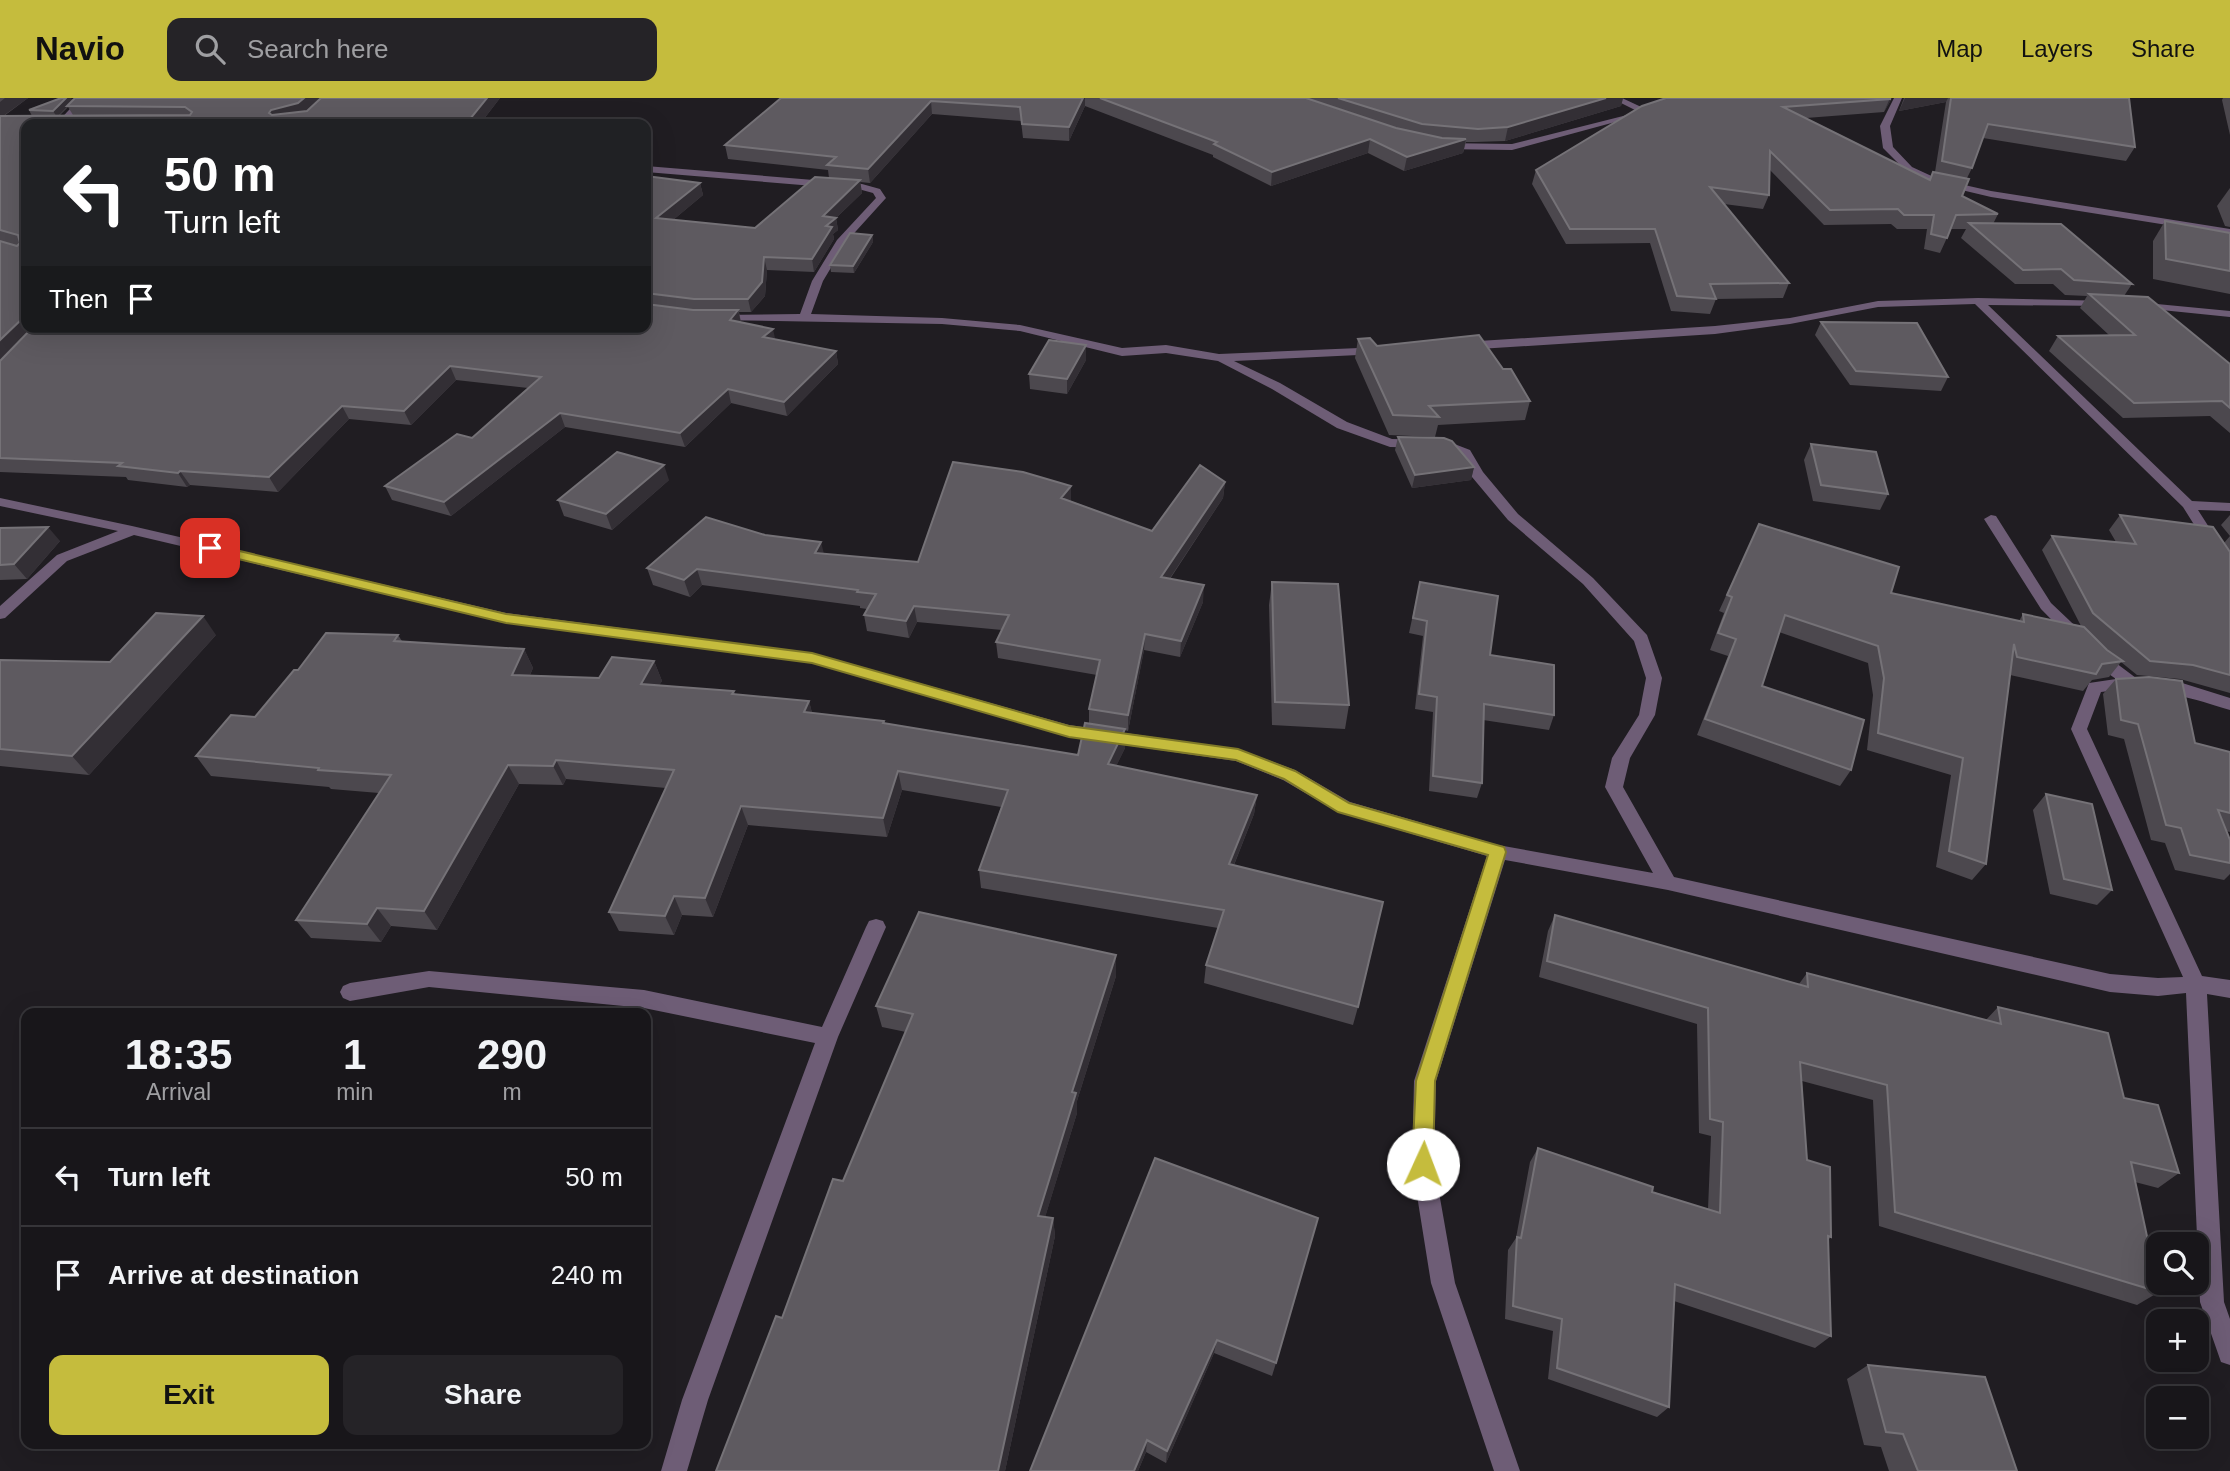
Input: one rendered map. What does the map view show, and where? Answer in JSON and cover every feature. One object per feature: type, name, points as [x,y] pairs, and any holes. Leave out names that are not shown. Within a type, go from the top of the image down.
[{"type":"street","points":[[64,119],[85,98]]},
{"type":"street","points":[[1615,98],[1648,112]]},
{"type":"street","points":[[1898,98],[1885,126],[1888,148],[1909,169],[1935,181],[1991,194],[2230,232]]},
{"type":"street","points":[[1429,144],[1477,149],[1512,147],[1660,108]]},
{"type":"street","points":[[651,169],[862,187],[877,191],[881,198],[842,240],[818,281],[804,317]]},
{"type":"street","points":[[1452,347],[1715,330],[1790,321],[1878,304],[1978,300],[2093,302],[2230,314]]},
{"type":"street","points":[[1978,300],[2188,505],[2230,570]]},
{"type":"street","points":[[711,318],[804,317],[942,321],[1020,328],[1122,352],[1166,349],[1219,358],[1397,349]]},
{"type":"street","points":[[1219,358],[1276,386],[1342,425],[1390,443],[1444,444],[1465,453],[1477,474],[1513,517],[1588,582],[1641,639],[1654,678],[1652,691],[1647,715],[1620,758],[1614,787],[1668,883]]},
{"type":"street","points":[[0,502],[132,530],[506,618],[812,658],[1069,731],[1238,755],[1289,775],[1344,807],[1498,852],[1668,883],[2110,983],[2158,987],[2196,984],[2230,989]]},
{"type":"street","points":[[2188,505],[2230,507]]},
{"type":"street","points":[[1991,519],[2046,606],[2102,661],[2130,681]]},
{"type":"street","points":[[0,614],[62,558],[132,530]]},
{"type":"street","points":[[2230,704],[2190,689],[2130,681],[2095,687],[2079,729],[2196,984],[2212,1302],[2230,1353]]},
{"type":"street","points":[[1498,852],[1425,1081],[1423,1164],[1443,1283],[1507,1471]]},
{"type":"street","points":[[674,1471],[695,1400],[828,1037],[876,927]]},
{"type":"street","points":[[350,992],[429,979],[644,999],[828,1037]]},
{"type":"building","points":[[66,98],[53,111],[29,110]]},
{"type":"building","points":[[75,98],[304,98],[298,103],[271,110],[269,113],[272,115],[307,111],[321,98],[487,98],[470,119],[21,119],[21,320],[0,340],[0,241],[17,246],[20,243],[18,235],[0,230],[0,116],[190,115],[192,112],[185,107],[67,106]]},
{"type":"building","points":[[781,98],[1083,98],[1069,127],[1022,124],[1020,107],[931,101],[868,169],[827,165],[836,157],[725,145]]},
{"type":"building","points":[[1100,98],[1306,98],[1396,128],[1442,138],[1466,139],[1407,157],[1370,139],[1272,172],[1214,144],[1217,142]]},
{"type":"building","points":[[1338,98],[1606,98],[1508,127],[1478,129],[1422,124]]},
{"type":"building","points":[[1666,98],[1890,98],[1783,107],[1930,180],[1933,172],[1969,179],[1962,196],[1998,214],[1956,215],[1947,238],[1931,234],[1934,215],[1904,215],[1898,209],[1830,210],[1770,151],[1769,195],[1710,187],[1789,283],[1710,284],[1716,299],[1677,296],[1655,229],[1570,229],[1536,170],[1642,106]]},
{"type":"building","points":[[1951,98],[2129,98],[2135,147],[1988,124],[1972,168],[1942,161]]},
{"type":"building","points":[[651,177],[700,183],[656,218],[755,228],[815,177],[860,180],[823,216],[836,218],[826,226],[832,227],[812,259],[764,257],[762,282],[748,299],[694,299],[651,294]]},
{"type":"building","points":[[2165,221],[2230,233],[2230,271],[2166,259]]},
{"type":"building","points":[[1969,223],[2061,224],[2132,284],[2074,280],[2061,269],[2023,270]]},
{"type":"building","points":[[850,233],[872,235],[853,266],[830,265]]},
{"type":"building","points":[[2089,294],[2148,297],[2230,364],[2230,408],[2222,401],[2134,403],[2058,336],[2135,335]]},
{"type":"building","points":[[651,305],[693,310],[738,310],[730,320],[773,329],[763,337],[836,351],[784,402],[728,389],[680,433],[560,413],[444,502],[385,486],[457,434],[472,438],[541,377],[450,366],[404,411],[342,406],[269,477],[178,473],[118,466],[122,463],[0,458],[0,361],[27,333],[651,333]]},
{"type":"building","points":[[1821,322],[1917,323],[1948,377],[1856,371]]},
{"type":"building","points":[[1479,335],[1503,369],[1511,369],[1530,401],[1429,406],[1439,417],[1393,415],[1358,339],[1370,338],[1377,346]]},
{"type":"building","points":[[1049,340],[1086,345],[1067,379],[1029,374]]},
{"type":"building","points":[[1398,437],[1444,438],[1452,441],[1474,467],[1415,475]]},
{"type":"building","points":[[1811,444],[1876,452],[1888,494],[1821,485]]},
{"type":"building","points":[[617,452],[664,465],[606,514],[558,500]]},
{"type":"building","points":[[953,462],[1023,472],[1071,486],[1061,498],[1152,531],[1200,465],[1225,482],[1161,577],[1204,585],[1181,641],[1145,634],[1128,715],[1089,709],[1100,660],[996,642],[1009,615],[914,606],[906,621],[864,615],[876,594],[857,592],[858,590],[697,569],[684,580],[647,568],[706,517],[765,535],[821,542],[815,553],[918,562]]},
{"type":"building","points":[[2120,515],[2213,527],[2230,552],[2230,675],[2193,665],[2150,661],[2093,613],[2052,536],[2136,544]]},
{"type":"building","points":[[1759,524],[1899,567],[1891,593],[2024,622],[2023,614],[2084,627],[2107,650],[2123,661],[2102,664],[2096,674],[2017,657],[2014,644],[1986,864],[1949,851],[1963,758],[1878,733],[1884,678],[1878,646],[1785,615],[1762,686],[1864,720],[1851,770],[1705,719],[1736,639],[1718,633],[1732,597],[1727,595]]},
{"type":"building","points":[[48,527],[14,564],[0,565],[0,528]]},
{"type":"building","points":[[1272,582],[1338,584],[1349,705],[1275,702]]},
{"type":"building","points":[[1420,582],[1498,596],[1490,655],[1554,665],[1554,715],[1484,704],[1482,783],[1433,776],[1437,697],[1419,694],[1427,621],[1413,618]]},
{"type":"building","points":[[156,613],[203,616],[72,756],[0,749],[0,660],[110,662]]},
{"type":"building","points":[[326,633],[398,635],[394,641],[524,649],[512,675],[599,678],[612,657],[654,661],[641,684],[734,691],[732,694],[809,701],[804,712],[884,721],[883,723],[1078,755],[1085,723],[1125,729],[1108,764],[1257,795],[1229,864],[1383,902],[1358,1007],[1206,965],[1224,910],[979,870],[1008,790],[898,771],[883,818],[741,806],[705,898],[674,896],[665,916],[609,912],[674,770],[556,760],[553,766],[508,765],[424,911],[377,908],[367,924],[296,920],[391,775],[318,770],[319,768],[196,756],[231,715],[255,717],[294,670],[298,670]]},
{"type":"building","points":[[2149,677],[2182,681],[2195,743],[2230,752],[2230,813],[2218,810],[2230,840],[2230,863],[2190,855],[2181,828],[2166,825],[2138,724],[2121,720],[2116,679]]},
{"type":"building","points":[[2046,794],[2092,804],[2112,890],[2064,879]]},
{"type":"building","points":[[919,912],[1116,955],[1072,1092],[1076,1093],[1038,1216],[1053,1218],[998,1471],[716,1471],[776,1316],[782,1318],[833,1179],[843,1181],[913,1014],[876,1006]]},
{"type":"building","points":[[1555,915],[1808,987],[1807,973],[2001,1024],[1998,1007],[2108,1033],[2124,1098],[2158,1105],[2179,1173],[2131,1162],[2146,1232],[2146,1288],[1895,1212],[1887,1085],[1800,1062],[1807,1160],[1830,1167],[1831,1237],[1828,1236],[1831,1336],[1675,1284],[1669,1407],[1557,1368],[1562,1319],[1513,1306],[1517,1237],[1521,1238],[1538,1148],[1653,1187],[1652,1192],[1720,1213],[1723,1122],[1710,1119],[1708,1008],[1547,961]]},
{"type":"building","points":[[1155,1158],[1318,1218],[1276,1363],[1217,1340],[1167,1451],[1147,1440],[1134,1471],[1030,1471]]},
{"type":"building","points":[[1868,1365],[1985,1377],[2017,1471],[1918,1471],[1903,1434],[1886,1432]]},
{"type":"route","points":[[210,548],[506,618],[604,633],[812,658],[1069,731],[1238,755],[1289,775],[1344,807],[1498,852],[1425,1081],[1423,1164]]}]
